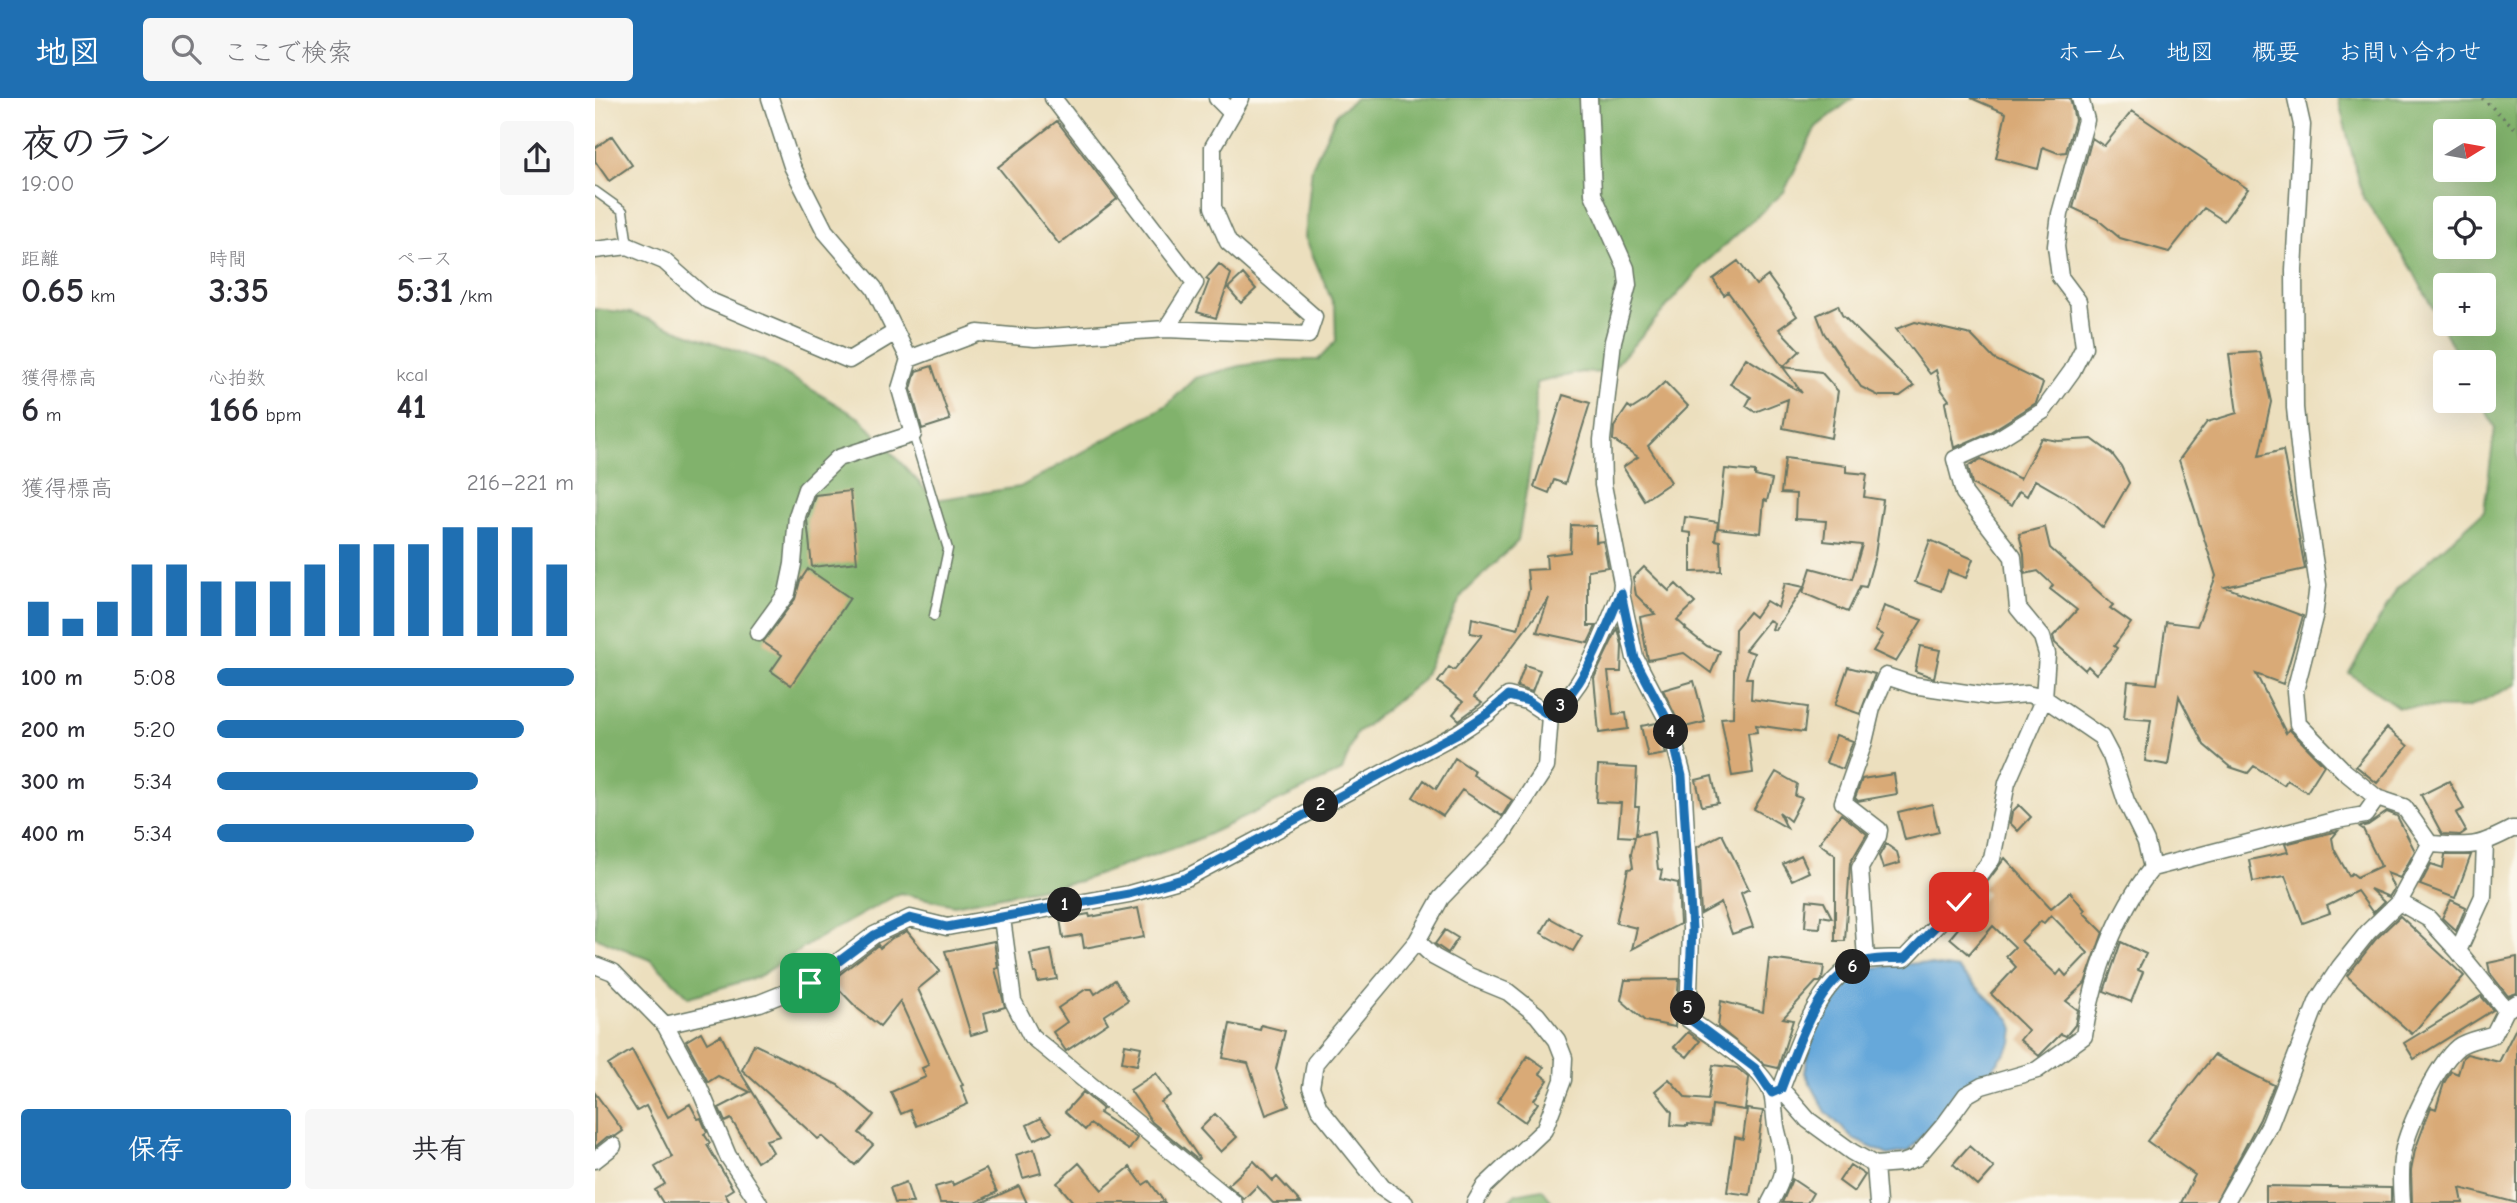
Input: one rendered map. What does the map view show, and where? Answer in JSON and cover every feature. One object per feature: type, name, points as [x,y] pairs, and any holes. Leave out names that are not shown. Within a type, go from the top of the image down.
[{"type":"street","points":[[758,633],[787,593],[793,564],[797,516],[806,489],[838,458],[913,434],[900,389],[909,359],[874,288],[825,231],[792,166],[769,98]]},
{"type":"street","points":[[1052,98],[1195,283],[1166,329]]},
{"type":"street","points":[[1217,98],[1233,113]]},
{"type":"street","points":[[909,359],[978,333],[1035,338],[1166,329],[1308,335],[1314,317],[1228,242],[1213,206],[1213,147],[1241,98]]},
{"type":"street","points":[[1589,98],[1593,194],[1626,268],[1628,285],[1613,341],[1602,440],[1603,485],[1635,659],[1669,723],[1682,776],[1692,929],[1688,1018],[1755,1068],[1808,1120],[1852,1152],[1875,1166],[1902,1163],[1916,1158],[1966,1095],[1982,1086],[2037,1070],[2084,1035],[2089,1000],[2105,956],[2138,886],[2153,868],[2365,815],[2377,798]]},
{"type":"street","points":[[1770,1203],[1785,1176],[1776,1091],[1821,996],[1843,972],[1866,961],[1905,958],[1959,902],[1992,859],[2007,783],[2044,698],[2047,654],[2042,637],[2018,608],[2013,557],[1963,493],[1955,459],[1995,441],[2043,411],[2072,371],[2084,346],[2078,301],[2060,277],[2056,246],[2060,214],[2086,120],[2080,98]]},
{"type":"street","points":[[2296,98],[2302,125],[2294,270],[2295,408],[2318,586],[2314,617],[2295,691],[2298,724],[2344,771],[2377,798],[2404,807],[2430,844]]},
{"type":"street","points":[[595,250],[628,246],[664,261],[708,300],[849,360],[894,333]]},
{"type":"street","points":[[1405,1203],[1382,1187],[1319,1108],[1311,1087],[1315,1063],[1417,941],[1441,898],[1501,836],[1546,768],[1550,716],[1564,704],[1585,676],[1621,593]]},
{"type":"street","points":[[1866,961],[1860,868],[1879,830],[1843,802],[1872,708],[1886,676],[1913,685],[1993,697],[2027,694],[2044,698],[2101,737],[2111,756],[2126,801],[2146,842],[2153,868]]},
{"type":"street","points":[[664,1025],[760,1003],[810,983],[874,935],[910,918],[947,927],[1129,894],[1186,878],[1458,733],[1508,696],[1528,701],[1550,716]]},
{"type":"street","points":[[2430,844],[2471,847],[2517,829]]},
{"type":"street","points":[[2458,951],[2483,896],[2485,843]]},
{"type":"street","points":[[2225,1203],[2270,1124],[2318,1000],[2368,932],[2399,902],[2430,844]]},
{"type":"street","points":[[2399,902],[2429,919],[2511,1007],[2494,1034],[2459,1047],[2433,1080],[2416,1116],[2402,1157],[2402,1203]]},
{"type":"street","points":[[1002,918],[1013,1001],[1031,1036],[1234,1203]]},
{"type":"street","points":[[1417,941],[1434,957],[1468,976],[1508,992],[1537,1015],[1557,1040],[1564,1058],[1563,1080],[1545,1130],[1485,1186],[1475,1203]]},
{"type":"street","points":[[595,965],[613,972],[664,1025],[699,1087],[728,1156],[759,1203]]},
{"type":"street","points":[[595,1160],[613,1146]]},
{"type":"street","points":[[1875,1166],[1878,1203]]},
{"type":"lane","points":[[595,191],[623,211],[628,246]]},
{"type":"lane","points":[[913,434],[947,549],[934,616]]},
{"type":"path","points":[[2482,98],[2517,130]]},
{"type":"green space","points":[[1356,98],[1853,98],[1816,127],[1784,192],[1703,265],[1609,373],[1582,372],[1536,383],[1535,436],[1518,541],[1462,595],[1422,680],[1356,734],[1342,771],[1196,840],[1080,881],[954,905],[900,893],[819,938],[758,977],[689,997],[651,960],[595,937],[595,309],[631,313],[762,360],[861,419],[935,500],[1020,487],[1167,405],[1195,378],[1240,366],[1282,360],[1318,360],[1336,341],[1335,308],[1305,237],[1312,167],[1337,113]]},
{"type":"green space","points":[[2338,98],[2517,98],[2517,684],[2467,708],[2398,707],[2349,673],[2397,589],[2484,511],[2495,428],[2487,413],[2496,413],[2496,350],[2455,350],[2447,336],[2496,336],[2496,273],[2433,273],[2433,309],[2411,267],[2363,197]]},
{"type":"green space","points":[[1542,1189],[1553,1203],[1507,1203],[1516,1194]]},
{"type":"water","points":[[1918,963],[1958,969],[2010,1019],[2014,1029],[2012,1043],[1986,1078],[1964,1086],[1909,1151],[1888,1155],[1855,1140],[1826,1112],[1805,1073],[1811,1038],[1822,1009],[1839,982],[1869,968]]},
{"type":"building","points":[[1971,98],[2070,98],[2075,120],[2066,152],[2058,153],[2043,147],[2038,169],[1996,158],[2006,113]]},
{"type":"building","points":[[2132,111],[2248,189],[2224,221],[2204,208],[2169,252],[2120,238],[2097,219],[2073,208],[2092,138],[2104,146]]},
{"type":"building","points":[[1057,121],[1117,199],[1059,244],[998,167]]},
{"type":"building","points":[[612,136],[632,165],[609,181],[595,161],[595,148]]},
{"type":"building","points":[[1738,261],[1756,285],[1768,276],[1797,316],[1779,329],[1800,351],[1783,367],[1821,372],[1838,391],[1831,438],[1783,428],[1788,399],[1755,412],[1746,406],[1751,397],[1730,384],[1746,358],[1802,393],[1728,292],[1724,295],[1713,279]]},
{"type":"building","points":[[1219,264],[1231,274],[1216,318],[1197,312],[1209,281],[1206,279]]},
{"type":"building","points":[[1243,274],[1256,289],[1241,303],[1228,288]]},
{"type":"building","points":[[1838,305],[1842,315],[1914,386],[1900,396],[1879,396],[1861,387],[1824,333],[1817,315]]},
{"type":"building","points":[[1915,322],[1971,335],[1994,359],[2043,383],[2036,403],[1990,432],[1954,448],[1945,403],[1949,400],[1941,389],[1936,370],[1930,374],[1896,329]]},
{"type":"building","points":[[2260,352],[2271,402],[2259,456],[2283,450],[2305,569],[2225,587],[2303,616],[2283,684],[2256,674],[2286,733],[2289,729],[2324,765],[2307,792],[2287,780],[2284,785],[2254,766],[2248,773],[2230,767],[2204,745],[2179,696],[2168,765],[2145,761],[2151,720],[2124,718],[2128,681],[2157,684],[2166,622],[2197,626],[2216,576],[2179,460],[2207,422],[2237,413],[2229,354]]},
{"type":"building","points":[[932,366],[950,420],[922,429],[911,389],[916,371]]},
{"type":"building","points":[[1665,382],[1688,406],[1648,446],[1671,482],[1644,500],[1623,467],[1638,457],[1613,440],[1614,427],[1628,406],[1632,409],[1646,400]]},
{"type":"building","points":[[1563,395],[1590,403],[1565,484],[1554,480],[1549,493],[1534,487]]},
{"type":"building","points":[[2041,438],[2058,441],[2092,439],[2112,454],[2121,466],[2129,483],[2103,528],[2075,503],[2035,480],[2027,496],[2019,491],[2011,506],[1972,484],[1968,466],[1981,459],[2020,479]]},
{"type":"building","points":[[1785,458],[1846,466],[1846,472],[1867,474],[1864,497],[1883,500],[1875,555],[1866,587],[1860,586],[1848,612],[1803,593],[1811,568],[1852,579],[1862,545],[1824,541],[1826,521],[1795,519],[1796,494],[1781,493]]},
{"type":"building","points":[[1725,469],[1755,472],[1755,476],[1772,480],[1767,501],[1764,500],[1761,533],[1718,528]]},
{"type":"building","points":[[850,491],[857,562],[812,567],[807,520],[815,495]]},
{"type":"building","points":[[1685,517],[1718,522],[1715,540],[1720,541],[1721,571],[1691,572],[1691,533],[1683,532]]},
{"type":"building","points":[[1571,525],[1596,526],[1596,542],[1603,541],[1607,560],[1608,567],[1588,570],[1588,626],[1596,626],[1588,643],[1537,632],[1549,598],[1474,697],[1482,703],[1459,720],[1453,714],[1463,702],[1438,682],[1449,667],[1454,670],[1482,635],[1470,633],[1472,618],[1518,629],[1529,590],[1527,570],[1547,569],[1546,555],[1570,552]]},
{"type":"building","points":[[2045,527],[2050,548],[2113,605],[2110,608],[2131,623],[2114,646],[2117,648],[2109,660],[2096,674],[2088,666],[2085,670],[2055,643],[2053,636],[2077,610],[2050,589],[2053,585],[2038,571],[2025,574],[2019,534]]},
{"type":"building","points":[[1930,540],[1973,559],[1966,578],[1948,571],[1941,591],[1915,582]]},
{"type":"building","points":[[1644,567],[1669,591],[1676,584],[1695,603],[1677,620],[1707,646],[1720,651],[1711,673],[1684,653],[1648,660],[1640,617],[1655,614],[1636,595],[1633,578]]},
{"type":"building","points":[[808,569],[850,598],[791,685],[771,671],[782,655],[763,642],[795,599],[800,581]]},
{"type":"building","points":[[1785,583],[1804,587],[1775,630],[1772,629],[1774,623],[1769,620],[1745,650],[1754,653],[1746,678],[1752,678],[1751,699],[1807,707],[1804,732],[1756,725],[1757,732],[1748,733],[1753,773],[1732,776],[1721,718],[1733,717],[1735,629],[1749,612],[1755,617],[1766,601],[1778,608]]},
{"type":"building","points":[[1884,606],[1922,620],[1896,662],[1873,651],[1883,635],[1875,631]]},
{"type":"building","points":[[1618,628],[1622,645],[1621,672],[1608,672],[1613,714],[1626,713],[1628,729],[1599,733],[1594,678]]},
{"type":"building","points":[[1920,646],[1940,650],[1934,678],[1915,671]]},
{"type":"building","points":[[1525,665],[1540,670],[1532,692],[1517,687]]},
{"type":"building","points":[[1848,667],[1875,674],[1860,714],[1835,705]]},
{"type":"building","points":[[1694,681],[1705,722],[1681,728],[1663,690]]},
{"type":"building","points":[[1657,723],[1666,754],[1648,757],[1641,726]]},
{"type":"building","points":[[2387,728],[2408,746],[2377,783],[2356,766]]},
{"type":"building","points":[[1836,735],[1853,741],[1843,769],[1826,763]]},
{"type":"building","points":[[1455,758],[1475,771],[1473,775],[1512,800],[1502,816],[1462,790],[1443,816],[1413,797],[1424,780],[1436,789]]},
{"type":"building","points":[[1598,766],[1637,768],[1635,807],[1639,807],[1636,835],[1654,832],[1658,869],[1662,870],[1660,879],[1678,883],[1680,924],[1632,949],[1637,928],[1616,923],[1628,869],[1633,868],[1631,854],[1635,837],[1618,836],[1621,803],[1596,802]]},
{"type":"building","points":[[1776,772],[1797,784],[1795,796],[1802,798],[1790,821],[1779,812],[1787,828],[1754,809]]},
{"type":"building","points":[[1894,774],[1897,794],[1858,801],[1855,798],[1862,779]]},
{"type":"building","points":[[1712,776],[1718,803],[1702,806],[1696,780]]},
{"type":"building","points":[[2449,781],[2464,809],[2456,813],[2466,831],[2460,835],[2442,834],[2421,795]]},
{"type":"building","points":[[1932,804],[1939,832],[1905,840],[1898,812]]},
{"type":"building","points":[[2019,805],[2031,817],[2018,831],[2010,823],[2012,812]]},
{"type":"building","points":[[2387,812],[2397,816],[2415,851],[2400,878],[2387,873],[2394,889],[2389,897],[2370,889],[2384,902],[2373,913],[2357,891],[2327,906],[2330,913],[2303,923],[2285,876],[2253,882],[2249,860],[2288,852],[2285,844],[2338,831],[2332,838],[2334,849],[2349,876],[2352,873],[2357,877],[2381,866],[2360,827],[2368,825]]},
{"type":"building","points":[[1841,814],[1867,834],[1850,863],[1845,941],[1835,941],[1835,855],[1819,843]]},
{"type":"building","points":[[1722,834],[1749,889],[1741,893],[1753,927],[1732,934],[1721,903],[1701,914],[1697,847]]},
{"type":"building","points":[[1886,844],[1897,852],[1900,863],[1883,868],[1879,856]]},
{"type":"building","points":[[1801,855],[1809,872],[1792,880],[1783,864]]},
{"type":"building","points":[[2445,855],[2471,855],[2455,898],[2420,885],[2431,864],[2443,868]]},
{"type":"building","points":[[2005,858],[2051,908],[2070,892],[2085,910],[2083,912],[2103,932],[2085,983],[2066,1001],[2078,1010],[2075,1025],[2066,1036],[2061,1034],[2039,1056],[2020,1040],[2028,1030],[1991,994],[2016,967],[2006,956],[2015,947],[1993,926],[1969,954],[1950,938],[1987,894],[1982,889]],"holes":[[[2051,915],[2088,953],[2066,976],[2061,970],[2057,975],[2021,941]]]},
{"type":"building","points":[[1807,900],[1824,902],[1832,918],[1821,916],[1820,928],[1805,927]]},
{"type":"building","points":[[2451,900],[2466,907],[2456,931],[2442,918]]},
{"type":"building","points":[[1138,908],[1144,937],[1084,948],[1082,935],[1063,938],[1060,919],[1089,914],[1090,917]]},
{"type":"building","points":[[2400,916],[2464,976],[2412,1034],[2347,976],[2376,939]]},
{"type":"building","points":[[1550,918],[1582,936],[1573,951],[1541,933]]},
{"type":"building","points":[[1445,930],[1458,938],[1448,953],[1435,944]]},
{"type":"building","points":[[907,931],[940,971],[918,989],[963,1085],[961,1086],[968,1104],[917,1126],[910,1110],[901,1114],[891,1092],[926,1077],[922,1068],[929,1065],[900,1001],[880,1026],[858,1009],[832,982],[878,945],[880,948]]},
{"type":"building","points":[[994,941],[998,968],[995,969],[1005,1007],[984,1013],[988,1030],[971,1035],[945,951]]},
{"type":"building","points":[[2121,942],[2146,954],[2138,970],[2143,972],[2131,1002],[2104,991]]},
{"type":"building","points":[[1051,950],[1057,979],[1038,982],[1030,954]]},
{"type":"building","points":[[2517,957],[2517,993],[2508,996],[2490,973],[2488,963]]},
{"type":"building","points":[[1769,959],[1824,966],[1822,980],[1816,982],[1783,1018],[1793,1020],[1778,1068],[1765,1065],[1718,1027],[1721,1001],[1763,1012]]},
{"type":"building","points":[[1679,979],[1675,1027],[1645,1021],[1621,1000],[1625,980]]},
{"type":"building","points":[[1115,980],[1128,1000],[1104,1016],[1108,1023],[1066,1051],[1053,1032],[1067,1022],[1058,1008],[1086,989],[1092,989],[1095,994]]},
{"type":"building","points":[[2481,996],[2493,1010],[2414,1059],[2404,1043]]},
{"type":"building","points":[[1230,1024],[1260,1030],[1261,1025],[1285,1031],[1276,1069],[1289,1106],[1266,1115],[1248,1063],[1223,1058]]},
{"type":"building","points":[[2517,1026],[2517,1203],[2460,1188],[2463,1203],[2412,1203],[2411,1171],[2415,1150],[2431,1107],[2436,1109],[2444,1083],[2451,1071],[2458,1074],[2463,1057],[2467,1054],[2499,1062]]},
{"type":"building","points":[[701,1032],[707,1043],[721,1035],[737,1067],[780,1136],[766,1140],[773,1152],[757,1162],[731,1119],[725,1122],[719,1108],[750,1092],[718,1076],[708,1082],[686,1041]]},
{"type":"building","points":[[1688,1032],[1700,1041],[1687,1057],[1674,1047]]},
{"type":"building","points":[[754,1044],[838,1085],[874,1115],[859,1133],[873,1145],[855,1165],[822,1136],[818,1139],[742,1070]]},
{"type":"building","points":[[1125,1044],[1141,1047],[1137,1065],[1122,1062]]},
{"type":"building","points":[[632,1050],[668,1117],[690,1104],[698,1119],[701,1118],[707,1132],[704,1134],[710,1143],[707,1145],[733,1189],[725,1194],[730,1203],[663,1203],[655,1190],[665,1184],[655,1167],[672,1157],[646,1106],[637,1111],[608,1065]]},
{"type":"building","points":[[2214,1055],[2274,1085],[2260,1119],[2215,1203],[2181,1203],[2195,1175],[2147,1141]]},
{"type":"building","points":[[1528,1056],[1544,1067],[1540,1074],[1548,1080],[1534,1100],[1538,1103],[1525,1122],[1497,1102]]},
{"type":"building","points":[[1713,1065],[1737,1068],[1749,1078],[1745,1110],[1712,1105],[1710,1126],[1671,1125],[1672,1112],[1655,1091],[1669,1079],[1686,1098],[1708,1100]]},
{"type":"building","points":[[1156,1073],[1171,1095],[1161,1102],[1198,1160],[1152,1122],[1130,1090]]},
{"type":"building","points":[[1083,1092],[1103,1109],[1099,1113],[1137,1138],[1129,1150],[1090,1124],[1085,1130],[1065,1112]]},
{"type":"building","points":[[595,1093],[623,1131],[616,1136],[607,1137],[595,1147]]},
{"type":"building","points":[[1747,1109],[1763,1111],[1750,1195],[1727,1192],[1735,1137],[1743,1139]]},
{"type":"building","points":[[1215,1114],[1237,1137],[1221,1152],[1200,1129]]},
{"type":"building","points":[[1041,1118],[1052,1132],[1034,1140],[1027,1125]]},
{"type":"building","points":[[1969,1146],[1994,1168],[1978,1186],[1953,1164]]},
{"type":"building","points":[[1034,1149],[1041,1173],[1023,1178],[1016,1155]]},
{"type":"building","points":[[1254,1161],[1273,1181],[1277,1177],[1301,1203],[1273,1203],[1257,1186],[1244,1199],[1228,1185]]},
{"type":"building","points":[[1079,1163],[1102,1190],[1130,1167],[1143,1185],[1149,1181],[1165,1203],[1074,1203],[1057,1183]]},
{"type":"building","points":[[1850,1165],[1865,1175],[1854,1192],[1839,1181]]},
{"type":"building","points":[[986,1169],[997,1192],[975,1203],[940,1203],[935,1187],[952,1182],[953,1185]]},
{"type":"building","points":[[1792,1179],[1813,1193],[1807,1203],[1782,1203]]},
{"type":"building","points":[[906,1182],[913,1203],[895,1203],[890,1188]]},
{"type":"building","points":[[1019,1186],[1027,1203],[981,1203]]},
{"type":"building","points":[[2266,1186],[2391,1188],[2391,1203],[2266,1203]]},
{"type":"route","points":[[810,983],[874,935],[910,918],[947,927],[1129,894],[1186,878],[1458,733],[1508,696],[1528,701],[1550,716],[1564,704],[1585,676],[1621,593],[1635,659],[1669,723],[1682,776],[1692,929],[1688,1018],[1755,1068],[1772,1093],[1781,1089],[1821,996],[1843,972],[1866,961],[1905,958],[1959,902]]}]
